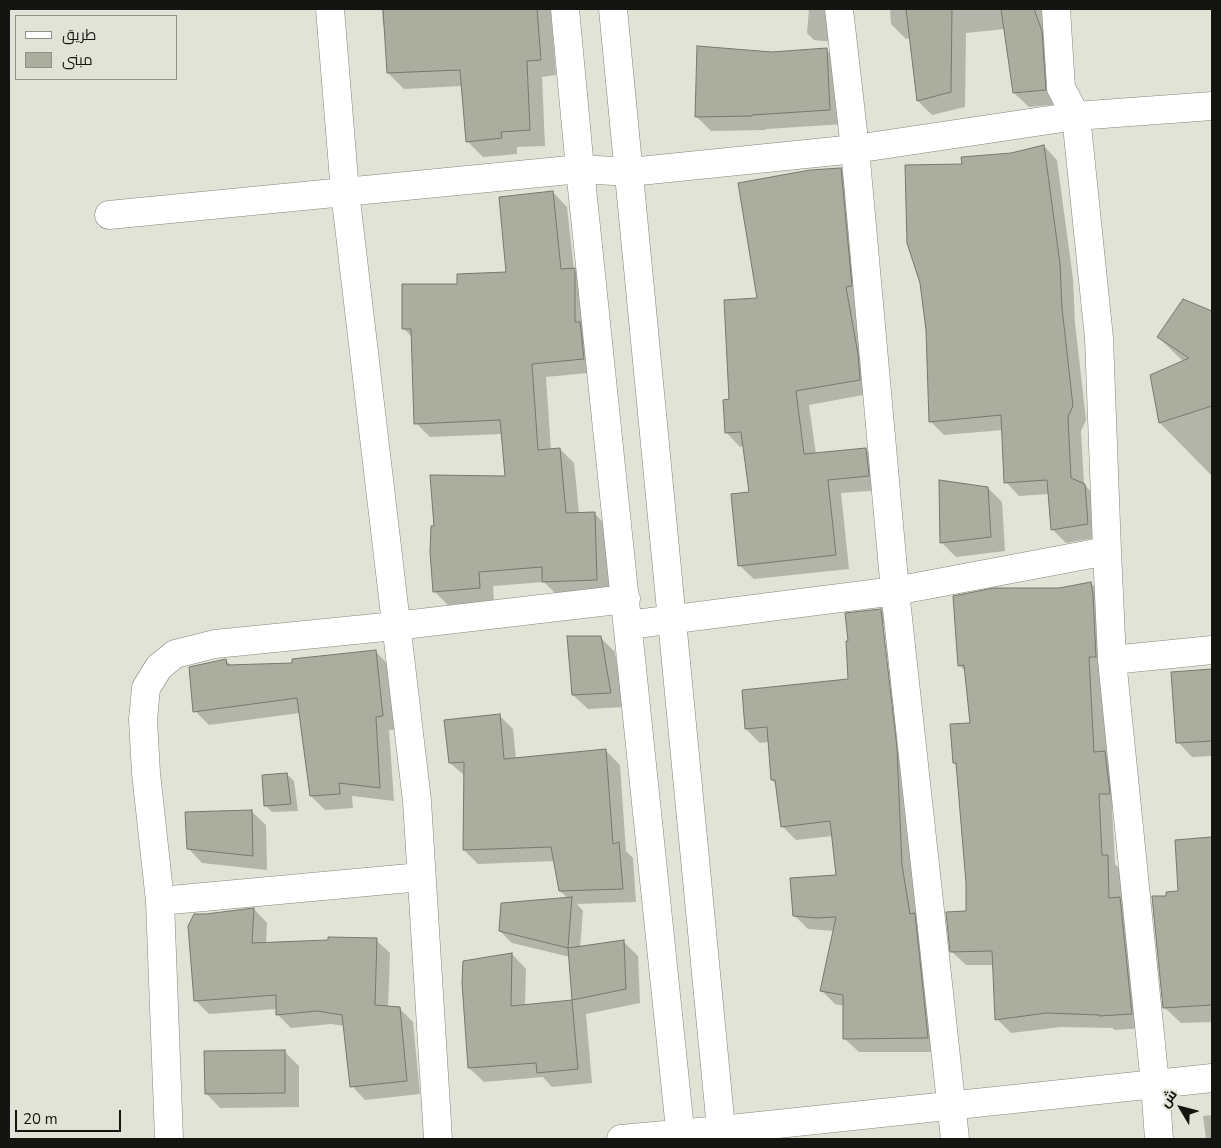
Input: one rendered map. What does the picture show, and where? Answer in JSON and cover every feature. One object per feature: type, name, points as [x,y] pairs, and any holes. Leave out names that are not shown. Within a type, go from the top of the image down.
[{"type":"street","points":[[330,9],[344,192],[416,801],[438,1139]]},
{"type":"street","points":[[565,9],[681,1137]]},
{"type":"street","points":[[614,9],[721,1135]]},
{"type":"street","points":[[839,9],[855,149],[895,591],[955,1139]]},
{"type":"street","points":[[1056,9],[1061,88],[1076,116],[1098,338],[1112,660],[1155,1084],[1158,1139]]},
{"type":"street","points":[[109,214],[580,169],[630,172],[855,149],[1076,116],[1212,106]]},
{"type":"street","points":[[628,625],[895,591],[1107,551]]},
{"type":"street","points":[[169,1139],[160,901],[146,773],[143,720],[146,688],[159,667],[175,654],[215,644],[396,626],[626,599]]},
{"type":"street","points":[[1112,660],[1212,650]]},
{"type":"street","points":[[160,901],[421,877]]},
{"type":"street","points":[[622,1139],[721,1135],[952,1105],[1212,1078]]},
{"type":"building","points":[[383,9],[537,9],[541,60],[527,61],[530,130],[501,132],[502,138],[466,142],[460,70],[387,73]]},
{"type":"building","points":[[906,9],[952,9],[951,92],[917,101]]},
{"type":"building","points":[[1001,9],[1034,9],[1042,31],[1046,90],[1013,93]]},
{"type":"building","points":[[697,46],[772,52],[827,48],[830,110],[752,116],[695,117]]},
{"type":"building","points":[[1044,145],[1060,264],[1062,308],[1073,406],[1068,417],[1071,478],[1085,484],[1088,524],[1051,530],[1047,480],[1004,483],[1001,415],[929,422],[926,330],[920,283],[907,243],[905,165],[962,164],[961,157],[1011,153]]},
{"type":"building","points":[[841,168],[852,286],[846,287],[858,354],[860,380],[796,391],[804,454],[866,448],[869,476],[828,480],[836,555],[738,566],[731,494],[749,492],[741,432],[725,433],[723,400],[729,399],[724,300],[757,298],[738,183],[810,170]]},
{"type":"building","points":[[553,191],[561,269],[575,268],[575,322],[580,322],[584,359],[532,364],[538,450],[560,448],[566,513],[595,512],[597,580],[542,582],[542,567],[479,572],[480,588],[433,592],[430,552],[431,526],[434,526],[430,475],[505,476],[500,420],[414,424],[411,329],[402,329],[402,284],[457,284],[457,274],[506,272],[499,197]]},
{"type":"building","points":[[1183,299],[1212,311],[1212,406],[1159,423],[1150,375],[1189,358],[1157,337]]},
{"type":"building","points":[[939,480],[988,487],[991,537],[940,543]]},
{"type":"building","points":[[1091,582],[1096,657],[1089,657],[1094,752],[1105,751],[1110,794],[1099,794],[1102,855],[1108,855],[1109,898],[1120,897],[1132,1014],[1099,1016],[1046,1013],[995,1020],[992,951],[950,952],[946,912],[966,911],[966,883],[956,763],[953,763],[950,724],[970,723],[964,665],[958,666],[953,596],[994,588],[1059,588]]},
{"type":"building","points":[[881,609],[897,748],[902,865],[910,914],[915,913],[928,1038],[843,1039],[843,995],[820,991],[836,917],[793,916],[790,878],[836,875],[830,821],[781,827],[775,780],[771,780],[767,727],[745,729],[742,690],[848,679],[846,641],[848,641],[845,613]]},
{"type":"building","points":[[567,636],[601,636],[611,693],[572,695]]},
{"type":"building","points":[[376,650],[383,716],[376,717],[380,788],[339,783],[340,794],[310,796],[297,698],[193,712],[189,667],[226,659],[227,665],[292,663],[292,659]]},
{"type":"building","points":[[1212,669],[1212,741],[1176,743],[1171,672]]},
{"type":"building","points":[[500,714],[504,759],[606,749],[613,844],[619,842],[623,889],[559,891],[551,847],[463,850],[464,762],[449,763],[444,720]]},
{"type":"building","points":[[287,773],[291,804],[264,806],[262,775]]},
{"type":"building","points":[[252,810],[253,856],[187,849],[185,812]]},
{"type":"building","points":[[1212,837],[1212,1005],[1163,1008],[1152,896],[1166,896],[1166,892],[1178,891],[1175,840]]},
{"type":"building","points":[[572,897],[568,948],[499,931],[501,903]]},
{"type":"building","points":[[254,908],[252,943],[328,940],[328,937],[377,938],[375,1005],[400,1007],[407,1081],[350,1087],[342,1015],[317,1011],[276,1015],[276,995],[194,1001],[188,926],[194,914]]},
{"type":"building","points":[[624,940],[626,989],[572,1000],[568,948]]},
{"type":"building","points":[[512,953],[511,1006],[572,1000],[578,1069],[537,1073],[536,1063],[468,1068],[462,983],[463,961]]},
{"type":"building","points":[[285,1050],[285,1093],[205,1094],[204,1051]]}]
